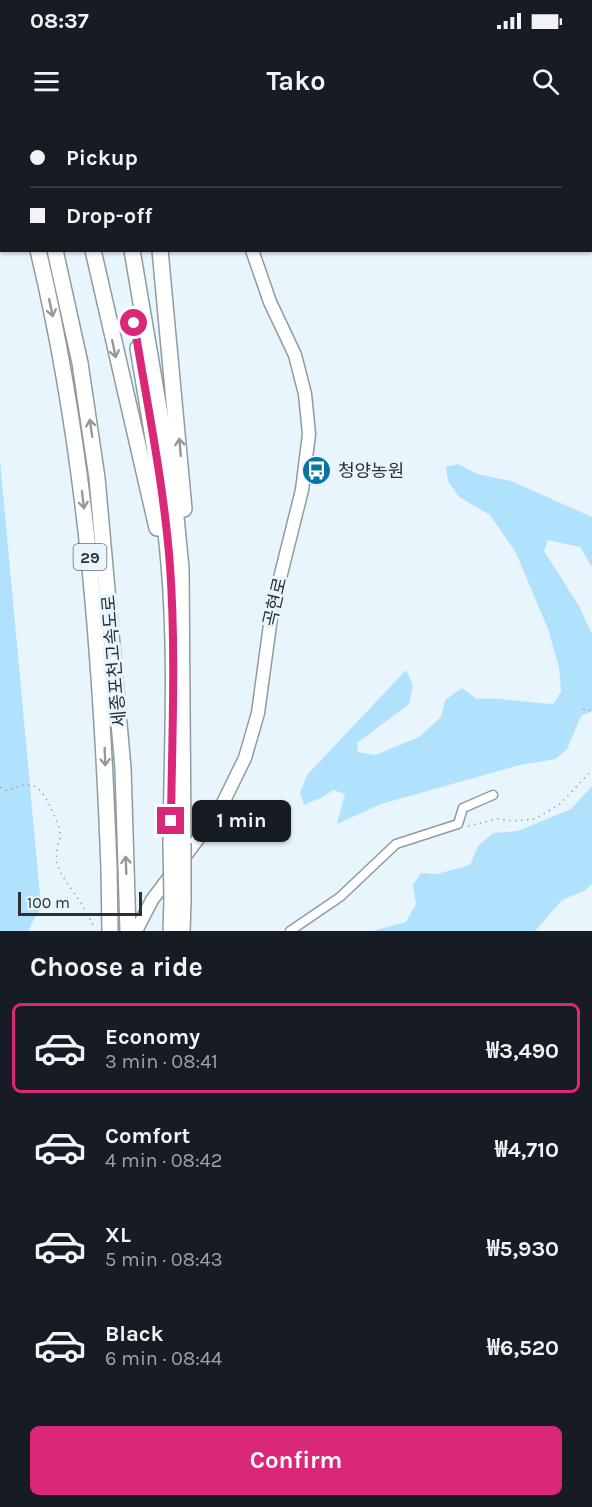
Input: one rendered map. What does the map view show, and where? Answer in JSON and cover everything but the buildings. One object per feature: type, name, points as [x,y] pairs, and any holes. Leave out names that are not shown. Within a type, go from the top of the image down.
[{"type":"highway","name":"세종포천고속도로","points":[[38,252],[70,405],[88,538],[99,658],[109,868],[106,929]]},
{"type":"highway","name":"세종포천고속도로","points":[[55,252],[80,363],[97,478],[121,735],[128,931]]},
{"type":"highway","points":[[93,252],[119,371],[155,517],[178,652]]},
{"type":"highway","points":[[121,252],[163,500],[178,652]]},
{"type":"highway","points":[[132,252],[174,497],[181,568],[178,652],[177,901],[182,931]]},
{"type":"highway","points":[[160,252],[182,468],[187,566],[178,652]]},
{"type":"highway","points":[[171,931],[177,901]]},
{"type":"main road","name":"곡현로","points":[[136,931],[152,900],[219,811],[245,758],[258,713],[272,610],[302,490],[309,434],[305,394],[295,355],[270,302],[253,252]]},
{"type":"street","points":[[290,931],[340,897],[396,844],[458,824],[463,808],[493,795]]},
{"type":"path","points":[[583,709],[592,711]]},
{"type":"path","points":[[458,824],[469,826],[498,819],[512,821],[535,819],[560,804],[592,770]]},
{"type":"path","points":[[0,787],[7,791],[16,785],[39,788],[51,804],[59,829],[57,863],[86,908],[92,924],[106,929]]},
{"type":"shaded area","points":[[0,460],[41,906],[28,931],[0,931]]},
{"type":"shaded area","points":[[458,464],[477,474],[511,481],[592,517],[592,567],[580,547],[548,540],[544,551],[579,606],[592,634],[592,711],[581,716],[567,749],[556,759],[520,765],[381,804],[337,824],[345,794],[333,790],[304,805],[300,793],[307,775],[406,670],[413,685],[409,704],[357,743],[358,752],[375,755],[419,737],[441,717],[445,700],[462,688],[477,699],[553,704],[561,692],[559,667],[548,629],[516,553],[490,515],[459,497],[448,481],[446,467]]},
{"type":"shaded area","points":[[592,786],[592,884],[584,891],[562,900],[535,931],[372,931],[406,922],[416,904],[413,885],[421,873],[437,874],[470,865],[478,846],[493,833],[518,831],[571,809]]},
{"type":"place","name":"청양농원","points":[[317,471]]},
{"type":"route","points":[[134,323],[163,500],[170,567],[171,821]]}]
